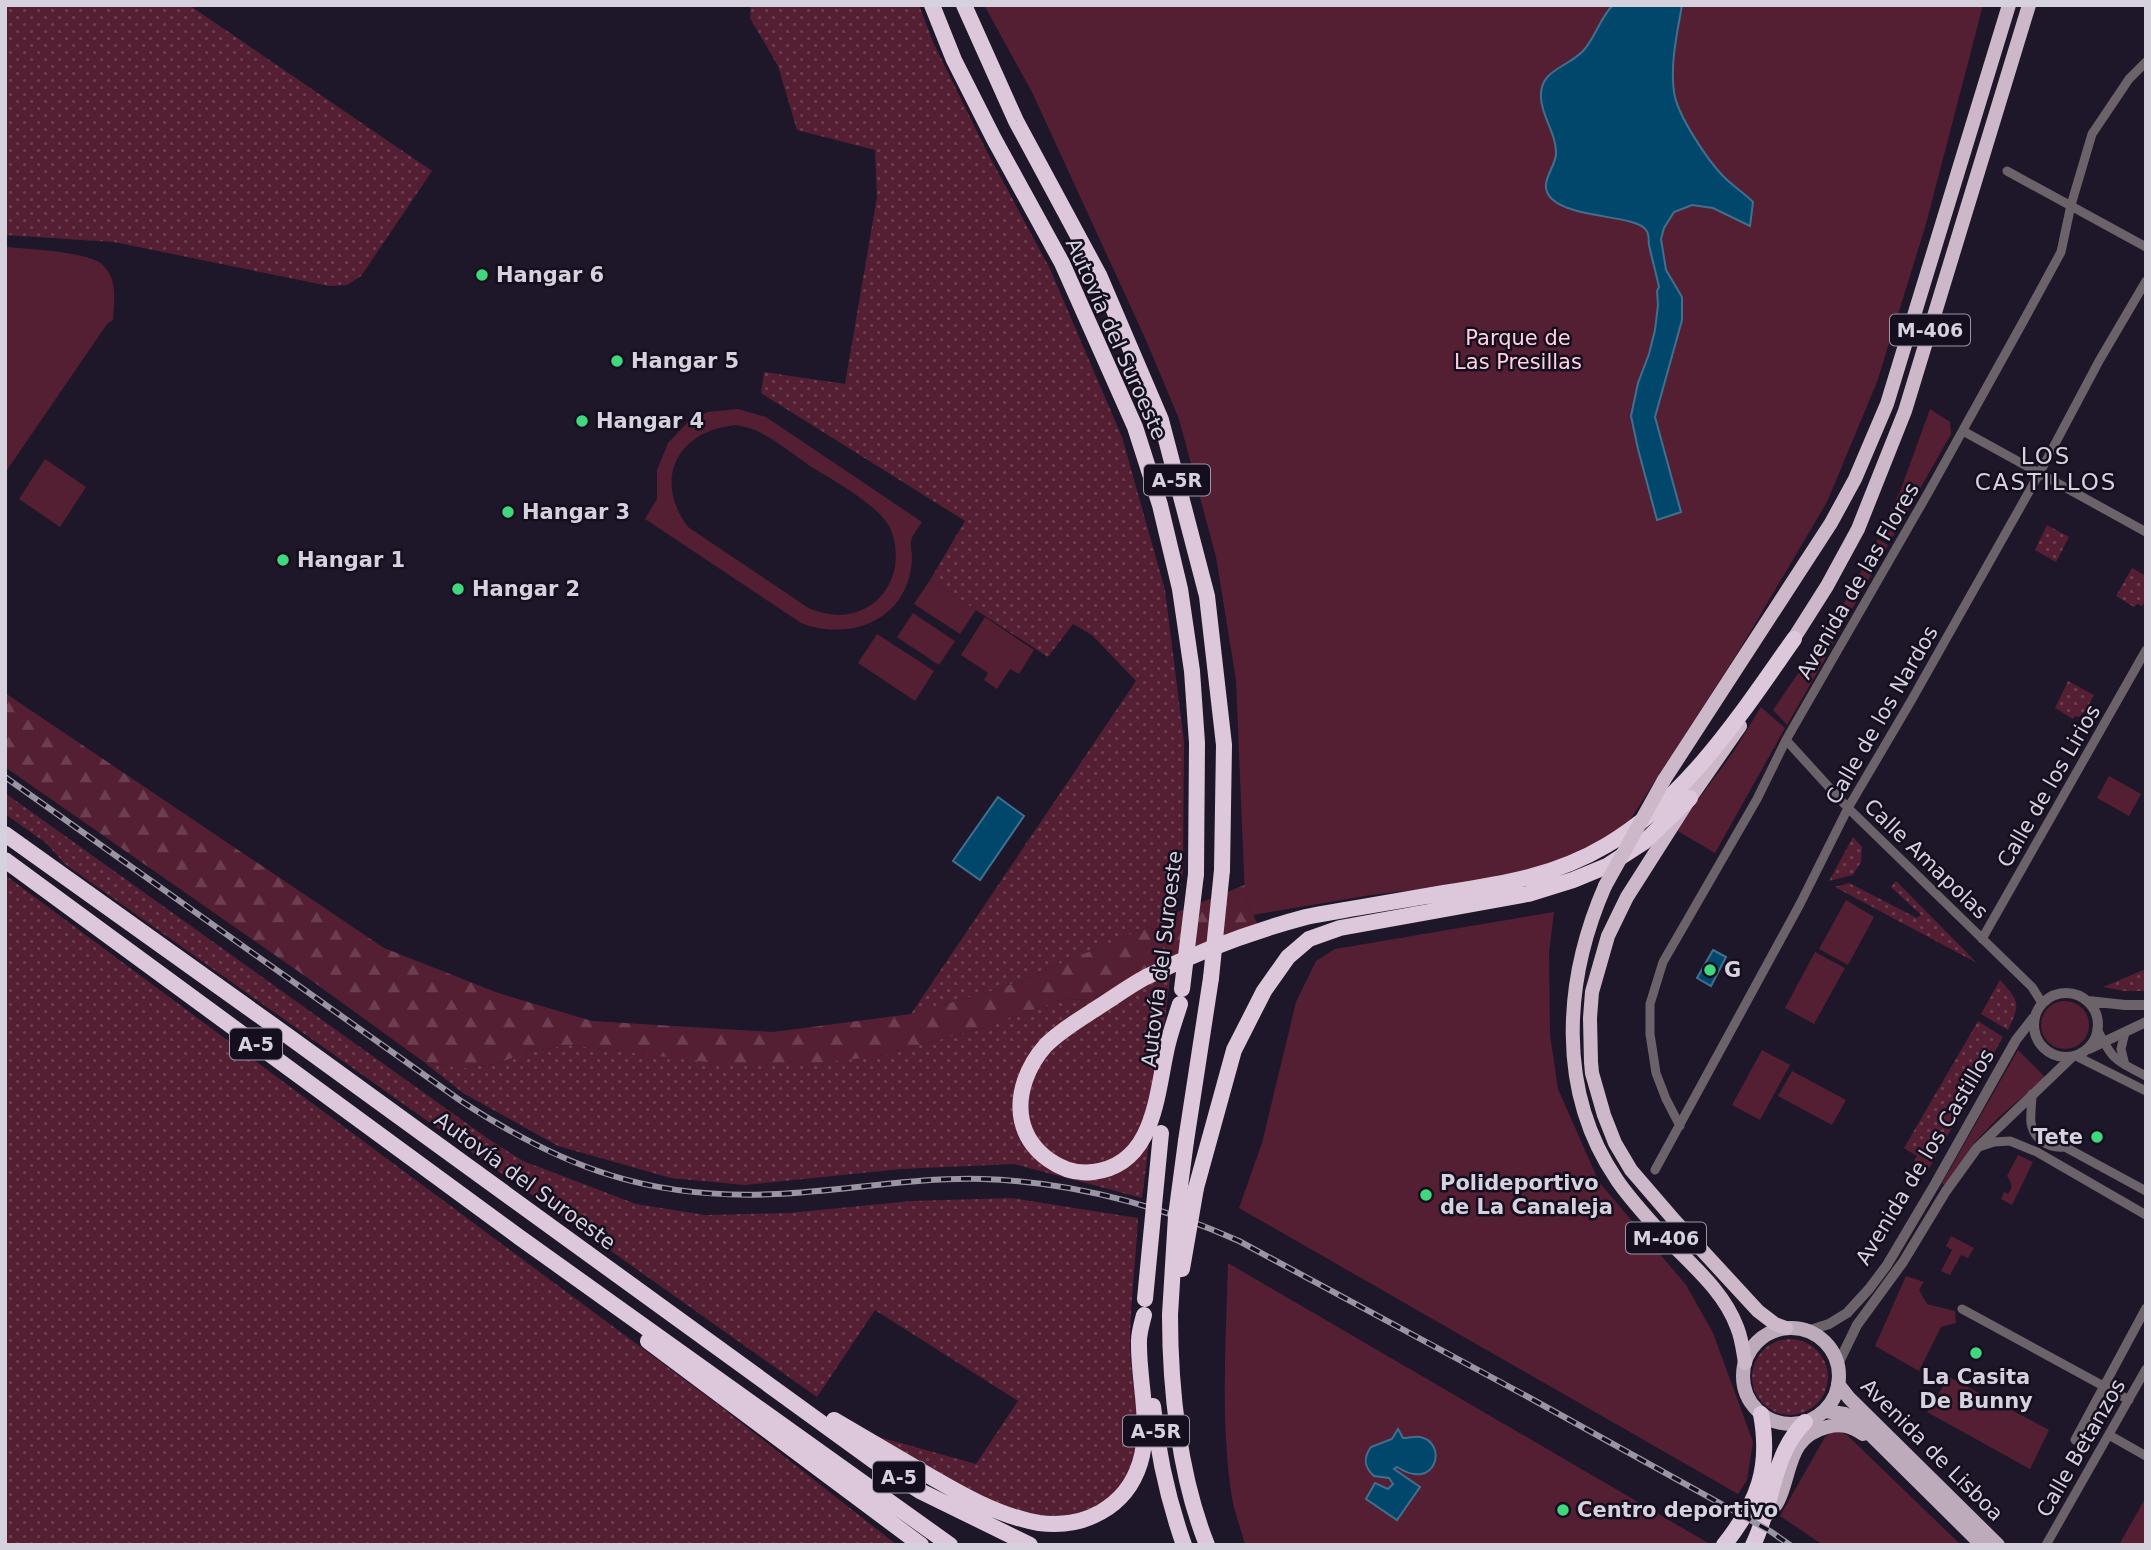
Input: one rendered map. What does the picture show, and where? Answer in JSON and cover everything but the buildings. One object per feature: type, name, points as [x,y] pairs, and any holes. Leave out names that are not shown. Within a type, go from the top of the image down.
[{"type":"highway","name":"Autovía del Suroeste","points":[[932,5],[971,94],[1068,276],[1135,427],[1160,505],[1180,589],[1192,671],[1198,743],[1196,874],[1161,1133],[1144,1307],[1158,1450],[1174,1518],[1184,1545]]},
{"type":"highway","name":"Autovía del Suroeste","points":[[964,5],[1016,121],[1099,275],[1161,420],[1207,596],[1224,745],[1222,870],[1211,978],[1176,1216],[1170,1315],[1171,1374],[1182,1452],[1208,1545]]},
{"type":"highway","name":"M-406","points":[[1745,1363],[1741,1337],[1727,1307],[1709,1281],[1660,1231],[1617,1180],[1597,1145],[1576,1081],[1572,1030],[1575,994],[1592,915],[1605,886],[1664,780],[1831,523],[1873,440],[1887,404],[2009,5]]},
{"type":"highway","name":"M-406","points":[[1786,1328],[1775,1324],[1758,1311],[1675,1222],[1631,1170],[1615,1143],[1592,1073],[1592,992],[1608,936],[1627,897],[1690,798],[1747,716],[1827,586],[1857,529],[1905,411],[2029,5]]},
{"type":"highway","points":[[1181,996],[1154,1115],[1139,1146],[1123,1163],[1107,1170],[1085,1173],[1060,1166],[1040,1153],[1031,1142],[1023,1124],[1020,1107],[1023,1088],[1033,1063],[1062,1031],[1144,978],[1243,936],[1308,917],[1516,882],[1549,873],[1605,846],[1626,833],[1666,799],[1703,762],[1794,639]]},
{"type":"highway","points":[[1170,1315],[1180,1277],[1196,1188],[1234,1050],[1264,991],[1288,957],[1309,939],[1340,928],[1528,894],[1573,880],[1607,866],[1643,842],[1690,798]]},
{"type":"highway","name":"Autovía del Suroeste","points":[[5,834],[780,1390],[874,1461],[920,1491],[1030,1545]]},
{"type":"highway","name":"A-5","points":[[5,860],[507,1228],[950,1545]]},
{"type":"highway","points":[[507,1228],[540,1260],[921,1545]]},
{"type":"highway","points":[[780,1390],[952,1489],[996,1510],[1055,1524],[1084,1520],[1109,1508],[1120,1498],[1135,1476],[1140,1462],[1144,1424],[1139,1338],[1144,1307]]},
{"type":"highway","points":[[1731,1543],[1748,1513],[1763,1474],[1765,1434],[1760,1414]]},
{"type":"highway","points":[[1753,1545],[1783,1452],[1794,1433],[1805,1422]]},
{"type":"highway","points":[[1192,1493],[1217,1545]]},
{"type":"highway","points":[[1731,1543],[1763,1518]]},
{"type":"main road","points":[[1786,1328],[1807,1331],[1829,1348],[1837,1366],[1838,1384],[1835,1396],[1825,1410],[1805,1422],[1774,1422],[1760,1414],[1749,1399],[1742,1373],[1745,1363],[1756,1343],[1775,1331],[1786,1328]]},
{"type":"main road","name":"Avenida de Lisboa","points":[[1838,1384],[1998,1545]]},
{"type":"main road","name":"Avenida de Lisboa","points":[[1825,1410],[1837,1411],[1854,1419],[1982,1545]]},
{"type":"main road","points":[[1763,1518],[1777,1502],[1797,1447],[1819,1429],[1842,1424],[1850,1427],[1874,1442],[1902,1466]]},
{"type":"street","name":"Avenida de las Flores","points":[[1680,1126],[1665,1099],[1656,1073],[1650,1034],[1650,1004],[1663,962],[1757,799],[1786,740],[1963,431],[2061,251],[2071,205],[2092,134],[2129,79],[2146,62]]},
{"type":"street","points":[[2007,171],[2146,247]]},
{"type":"street","name":"Calle de los Nardos","points":[[1656,1170],[1849,808],[2146,281]]},
{"type":"street","points":[[1963,431],[2146,532]]},
{"type":"street","name":"Calle de los Lirios","points":[[1982,939],[2146,650]]},
{"type":"street","name":"Calle Amapolas","points":[[1786,740],[1849,808],[2032,987],[2042,1003]]},
{"type":"street","points":[[2146,1004],[2125,1005],[2088,1000],[2066,993],[2053,996],[2042,1003],[2034,1017],[2034,1029],[2041,1046],[2057,1056],[2074,1056],[2146,1022]]},
{"type":"street","points":[[2087,1050],[2097,1029],[2096,1014],[2088,1000]]},
{"type":"street","name":"Avenida de los Castillos","points":[[1807,1331],[1837,1320],[1847,1313],[1881,1273],[1936,1184],[2016,1040],[2034,1017]]},
{"type":"street","points":[[2097,1029],[2118,1063],[2146,1076]]},
{"type":"street","points":[[2125,1032],[2121,1049],[2125,1065]]},
{"type":"street","points":[[2074,1056],[2146,1091]]},
{"type":"street","name":"Avenida de los Castillos","points":[[1837,1366],[1862,1317],[1903,1262],[1946,1191],[1977,1147],[2074,1056]]},
{"type":"street","points":[[2032,1094],[2031,1124],[2034,1133],[2043,1143],[2054,1149],[2064,1147],[2146,1191]]},
{"type":"street","points":[[1977,1147],[2010,1141],[2037,1153],[2146,1215]]},
{"type":"street","points":[[2052,1162],[2050,1154],[2054,1149]]},
{"type":"street","name":"Calle Betanzos","points":[[2075,1440],[2146,1308]]},
{"type":"street","points":[[1962,1309],[2129,1401]]},
{"type":"street","name":"Calle Betanzos","points":[[2046,1545],[2146,1369]]},
{"type":"street","points":[[2109,1435],[2146,1456]]},
{"type":"green space","points":[[5,5],[189,5],[432,171],[361,276],[347,285],[329,286],[114,242],[5,235]]},
{"type":"green space","points":[[751,5],[919,5],[933,42],[984,146],[1050,269],[1122,437],[1165,590],[1184,742],[1183,872],[1175,913],[1155,924],[1002,988],[911,1014],[1136,681],[1092,635],[1073,624],[1048,657],[930,580],[965,521],[761,393],[764,372],[845,384],[877,197],[875,150],[797,130],[778,66],[750,18]]},
{"type":"green space","name":"Parque de Las Presillas","points":[[984,5],[1983,5],[1926,224],[1877,382],[1827,502],[1740,649],[1628,823],[1616,833],[1560,863],[1457,885],[1371,895],[1253,915],[1245,898],[1236,680],[1216,557],[1179,419],[1146,340],[1032,92]]},
{"type":"green space","points":[[5,247],[65,253],[97,261],[111,277],[114,298],[113,320],[107,324],[5,473]]},
{"type":"green space","points":[[738,409],[766,417],[922,522],[911,541],[912,564],[907,584],[889,610],[863,626],[847,629],[816,628],[801,623],[645,519],[657,499],[657,470],[668,443],[687,423],[708,412]],"holes":[[[736,425],[755,430],[774,440],[854,494],[885,520],[895,543],[894,572],[889,585],[870,606],[841,615],[810,609],[688,527],[677,509],[672,492],[672,475],[677,460],[686,447],[699,436]]]},
{"type":"green space","points":[[1930,409],[1950,422],[1951,434],[1892,538],[1881,532],[1901,489]]},
{"type":"green space","points":[[45,459],[86,487],[60,527],[19,499]]},
{"type":"green space","points":[[2047,525],[2069,537],[2056,562],[2035,550]]},
{"type":"green space","points":[[1878,539],[1888,545],[1829,650],[1818,644],[1847,598]]},
{"type":"green space","points":[[2132,568],[2146,576],[2146,600],[2142,606],[2137,604],[2134,607],[2116,596]]},
{"type":"green space","points":[[930,580],[976,610],[960,634],[914,604]]},
{"type":"green space","points":[[913,613],[955,641],[939,665],[897,637]]},
{"type":"green space","points":[[985,617],[1034,650],[1019,674],[1010,669],[997,689],[984,680],[988,673],[961,655]]},
{"type":"green space","points":[[877,634],[934,671],[915,701],[858,663]]},
{"type":"green space","points":[[1814,650],[1826,657],[1787,725],[1773,710]]},
{"type":"green space","points":[[2068,681],[2094,695],[2086,710],[2073,719],[2055,708]]},
{"type":"green space","points":[[5,693],[384,948],[498,993],[592,1021],[773,1032],[911,1014],[1002,988],[1247,884],[1245,898],[1258,925],[1093,1000],[1062,999],[1000,1023],[880,1056],[809,1064],[740,1066],[569,1045],[528,1052],[496,1064],[462,1068],[424,1062],[5,767]]},
{"type":"green space","points":[[1761,707],[1785,728],[1715,853],[1676,830],[1734,751]]},
{"type":"green space","points":[[2109,776],[2141,794],[2129,816],[2097,798]]},
{"type":"green space","points":[[5,793],[490,1140],[523,1161],[636,1204],[705,1215],[789,1213],[911,1201],[1011,1198],[1138,1218],[1130,1346],[1138,1439],[1132,1466],[1125,1479],[1105,1500],[1078,1513],[1048,1516],[1017,1510],[985,1499],[924,1467],[872,1435],[976,1464],[1018,1401],[875,1310],[817,1397],[65,864],[46,843],[5,814]]},
{"type":"green space","points":[[1853,837],[1862,847],[1861,862],[1853,875],[1829,881]]},
{"type":"green space","points":[[5,875],[720,1406],[897,1545],[5,1545]]},
{"type":"green space","points":[[1896,881],[1977,963],[1835,887],[1849,883],[1917,918],[1921,915],[1891,887]]},
{"type":"green space","points":[[1846,900],[1874,917],[1848,965],[1819,949]]},
{"type":"green space","name":"Polideportivo de La Canaleja","points":[[1554,912],[1549,953],[1550,1035],[1558,1089],[1599,1182],[1686,1285],[1713,1333],[1753,1442],[1747,1480],[1738,1494],[1239,1208],[1262,1143],[1296,1002],[1316,961],[1335,949]]},
{"type":"green space","points":[[1815,952],[1845,968],[1814,1024],[1785,1008]]},
{"type":"green space","points":[[1172,963],[1142,1198],[1014,1164],[901,1169],[744,1185],[671,1178],[558,1146],[463,1093],[424,1062],[462,1068],[496,1064],[528,1052],[569,1045],[648,1054],[880,1056],[1000,1023],[1062,999],[1093,1000]]},
{"type":"green space","points":[[2146,969],[2146,991],[2103,987]]},
{"type":"green space","points":[[2000,980],[2016,1003],[2015,1014],[2008,1030],[1981,1014]]},
{"type":"green space","points":[[2065,1001],[2082,1008],[2089,1025],[2082,1042],[2065,1049],[2048,1042],[2041,1025],[2048,1008]]},
{"type":"green space","points":[[1978,1021],[2003,1037],[1926,1174],[1912,1166],[1917,1156],[1904,1148]]},
{"type":"green space","points":[[1762,1050],[1790,1065],[1760,1120],[1732,1105]]},
{"type":"green space","points":[[2018,1050],[2045,1077],[1974,1143],[1944,1185],[1942,1183]]},
{"type":"green space","points":[[1792,1071],[1846,1100],[1832,1125],[1778,1096]]},
{"type":"green space","points":[[2018,1155],[2033,1162],[2012,1205],[2001,1199],[2004,1192],[2008,1194],[2011,1190],[2007,1176]]},
{"type":"green space","points":[[1951,1236],[1974,1248],[1968,1258],[1961,1255],[1950,1275],[1941,1271],[1952,1250],[1946,1246]]},
{"type":"green space","points":[[1228,1263],[1710,1544],[1245,1545],[1232,1498],[1226,1440]]},
{"type":"green space","points":[[1906,1276],[1924,1282],[1919,1290],[1927,1304],[1955,1311],[1956,1323],[1941,1327],[1919,1371],[1875,1346]]},
{"type":"green space","points":[[1790,1339],[1804,1342],[1817,1350],[1825,1363],[1828,1377],[1825,1391],[1817,1404],[1804,1412],[1790,1415],[1776,1412],[1763,1404],[1755,1391],[1752,1377],[1755,1363],[1763,1350],[1776,1342]]},
{"type":"green space","points":[[1949,1377],[2049,1430],[2030,1469],[1927,1412]]},
{"type":"green space","points":[[1832,1432],[1847,1435],[1961,1545],[1823,1545],[1780,1516],[1825,1437]]},
{"type":"green space","points":[[2146,1497],[2146,1545],[2119,1545]]},
{"type":"water","points":[[1613,5],[1682,5],[1673,60],[1676,102],[1694,137],[1710,160],[1724,177],[1753,202],[1750,226],[1713,208],[1692,205],[1674,212],[1664,228],[1661,239],[1666,270],[1682,297],[1682,320],[1655,417],[1681,512],[1657,520],[1631,416],[1638,383],[1655,330],[1658,305],[1659,287],[1648,234],[1640,225],[1562,205],[1552,199],[1546,188],[1555,161],[1556,147],[1542,105],[1542,88],[1550,75],[1584,50]]},
{"type":"water","points":[[998,797],[1024,816],[980,880],[953,861]]},
{"type":"water","name":"G","points":[[1713,950],[1726,957],[1711,986],[1697,978]]},
{"type":"water","points":[[1398,1429],[1403,1438],[1420,1437],[1429,1441],[1436,1456],[1429,1470],[1421,1474],[1397,1467],[1394,1469],[1420,1487],[1397,1520],[1366,1499],[1375,1483],[1388,1489],[1393,1484],[1389,1478],[1374,1476],[1366,1462],[1371,1447],[1392,1439]]},
{"type":"railway","points":[[5,777],[461,1101],[499,1125],[573,1162],[649,1185],[689,1192],[776,1194],[931,1180],[983,1179],[1082,1190],[1146,1206],[1239,1241],[1530,1398],[1770,1531],[1790,1545]]},
{"type":"place","name":"Hangar 6","points":[[482,275]]},
{"type":"place","name":"Hangar 5","points":[[617,361]]},
{"type":"place","name":"Hangar 4","points":[[582,421]]},
{"type":"place","name":"Hangar 3","points":[[508,512]]},
{"type":"place","name":"Hangar 1","points":[[283,560]]},
{"type":"place","name":"Hangar 2","points":[[458,589]]},
{"type":"place","name":"G","points":[[1710,970]]},
{"type":"place","name":"Tete","points":[[2097,1137]]},
{"type":"place","name":"Polideportivo de La Canaleja","points":[[1426,1195]]},
{"type":"place","name":"La Casita De Bunny","points":[[1976,1353]]},
{"type":"place","name":"Centro deportivo","points":[[1563,1510]]},
{"type":"district","name":"LOS CASTILLOS","points":[[2046,469]]}]
